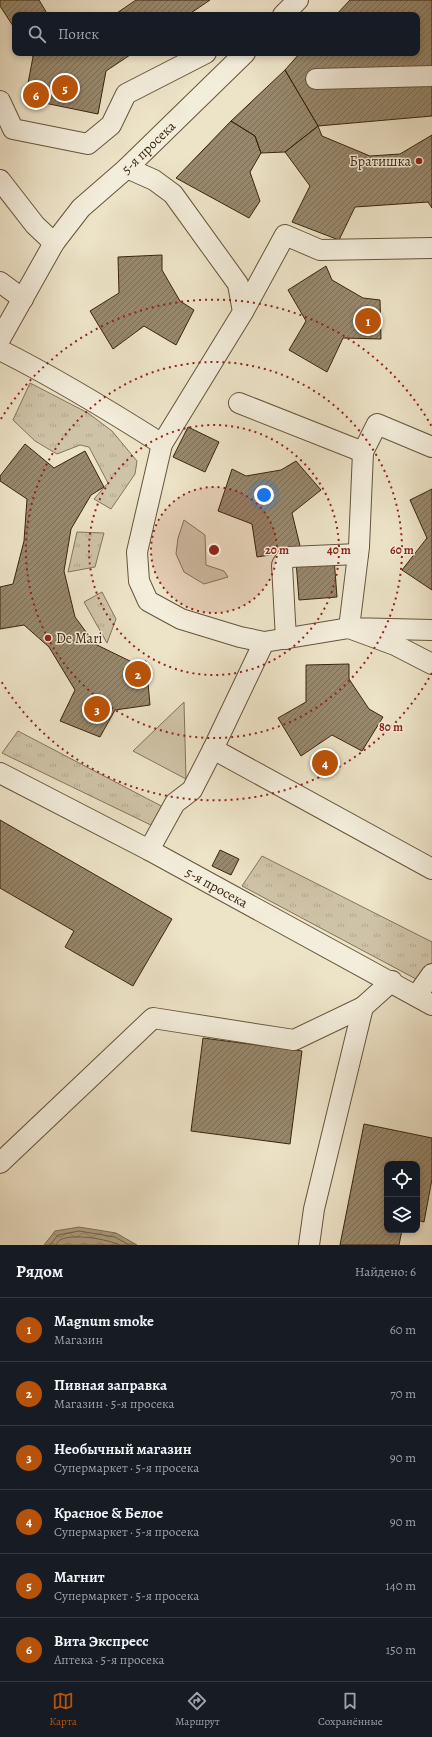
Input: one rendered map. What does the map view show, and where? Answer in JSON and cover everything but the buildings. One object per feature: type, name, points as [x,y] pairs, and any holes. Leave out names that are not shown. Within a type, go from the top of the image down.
[{"type":"street","points":[[0,101],[12,129],[88,144],[111,125],[126,94],[200,56]]},
{"type":"street","name":"5-я просека","points":[[0,339],[54,243],[81,208],[127,168],[242,56]]},
{"type":"street","points":[[316,79],[432,76]]},
{"type":"street","points":[[127,168],[154,180],[173,194],[238,284],[244,312]]},
{"type":"street","points":[[0,180],[35,225],[54,243]]},
{"type":"street","points":[[432,248],[320,250],[285,235],[244,312],[162,444],[137,552],[139,581],[148,601],[181,619],[240,638],[264,642],[349,628],[432,630]]},
{"type":"street","points":[[0,282],[23,300]]},
{"type":"street","points":[[0,350],[26,363],[118,416],[162,444]]},
{"type":"street","points":[[239,403],[364,452]]},
{"type":"street","points":[[349,628],[358,554],[364,452],[377,424],[432,447]]},
{"type":"street","points":[[286,638],[282,565],[285,560],[290,557],[358,554]]},
{"type":"street","points":[[349,628],[395,645],[432,664]]},
{"type":"street","points":[[149,850],[175,803],[192,790],[264,642]]},
{"type":"street","points":[[213,749],[432,869]]},
{"type":"street","name":"5-я просека","points":[[0,773],[149,850],[425,1000]]},
{"type":"street","points":[[425,1000],[432,974]]},
{"type":"street","points":[[0,1163],[153,1018],[294,1040],[363,1007],[392,982]]},
{"type":"street","points":[[309,1245],[314,1209],[363,1007]]},
{"type":"green space","points":[[30,383],[88,413],[112,431],[137,461],[135,474],[111,509],[94,499],[108,483],[89,447],[80,445],[57,454],[35,441],[13,420]]},
{"type":"green space","points":[[184,520],[205,535],[206,565],[224,571],[228,577],[204,584],[184,572],[176,554],[178,538]]},
{"type":"green space","points":[[77,532],[104,533],[95,567],[68,572]]},
{"type":"green space","points":[[102,592],[116,619],[107,643],[84,602]]},
{"type":"green space","points":[[184,702],[186,779],[133,751]]},
{"type":"green space","points":[[18,731],[167,809],[159,829],[2,753]]},
{"type":"green space","points":[[262,856],[432,942],[432,978],[416,979],[242,886]]},
{"type":"water","points":[[79,1227],[116,1233],[137,1245],[44,1245],[55,1231]]},
{"type":"place","name":"Магнит","points":[[65,88]]},
{"type":"place","name":"Вита Экспресс","points":[[36,95]]},
{"type":"place","name":"Братишка","points":[[419,161]]},
{"type":"place","name":"Magnum smoke","points":[[368,321]]},
{"type":"place","name":"De Mari","points":[[48,638]]},
{"type":"place","name":"Пивная заправка","points":[[138,674]]},
{"type":"place","name":"Необычный магазин","points":[[97,709]]},
{"type":"place","name":"Красное & Белое","points":[[325,763]]}]
